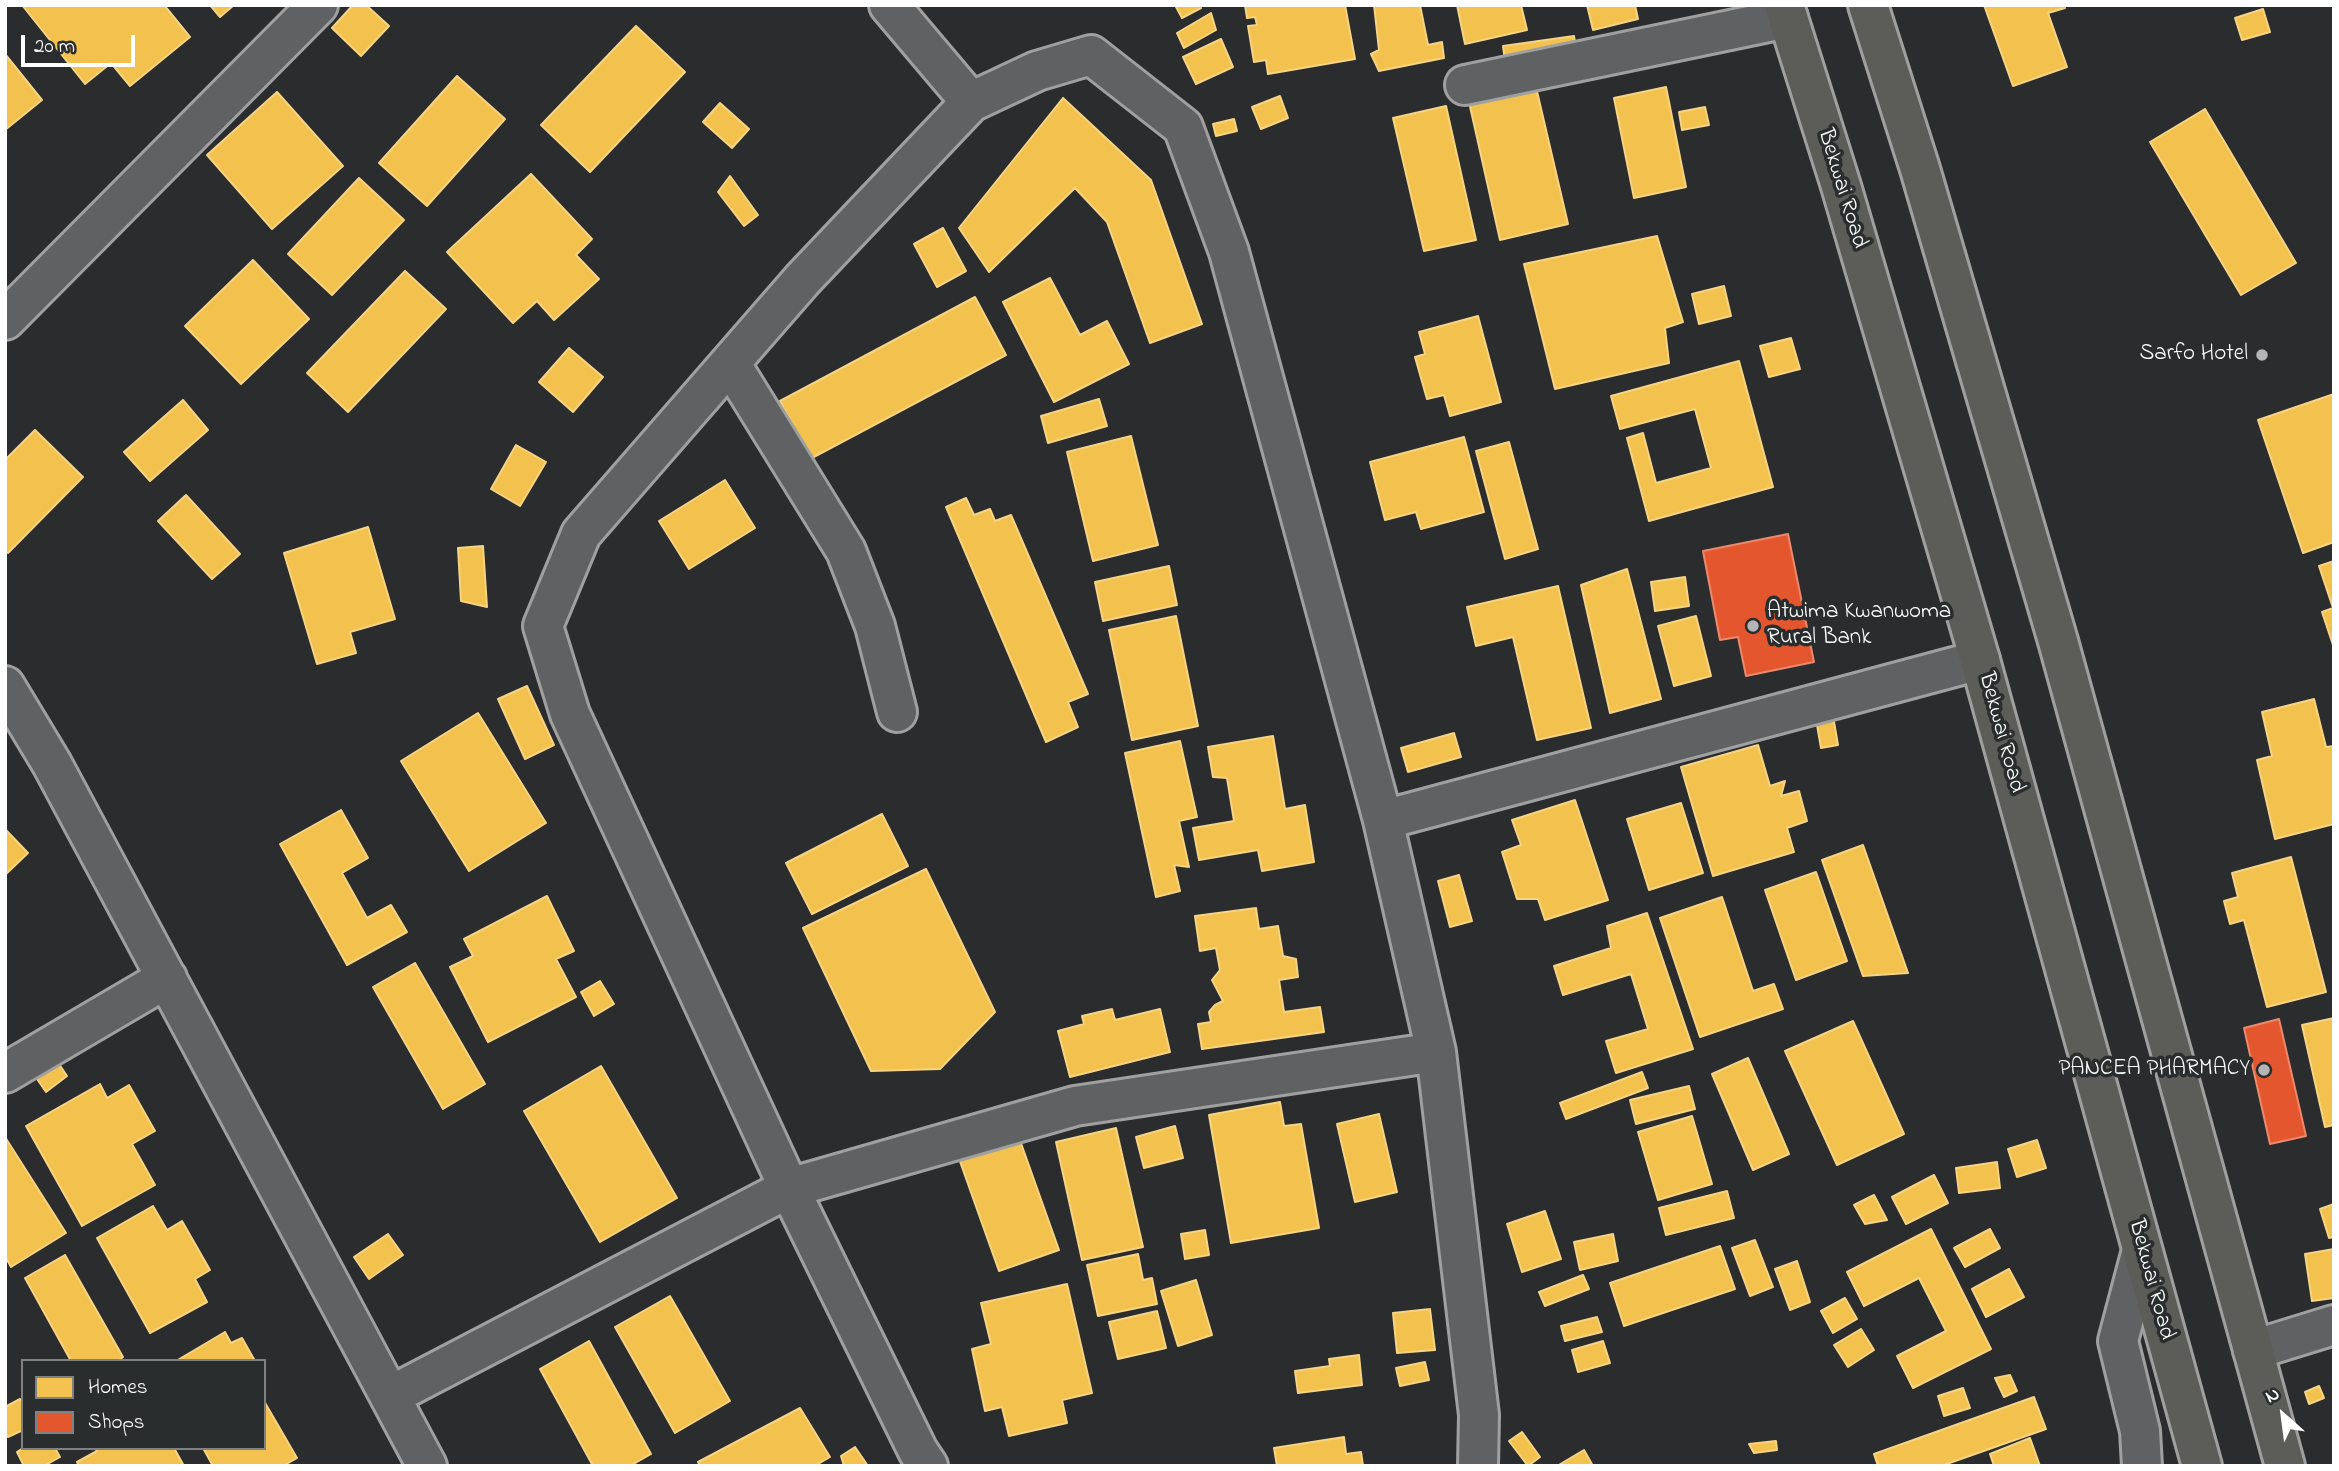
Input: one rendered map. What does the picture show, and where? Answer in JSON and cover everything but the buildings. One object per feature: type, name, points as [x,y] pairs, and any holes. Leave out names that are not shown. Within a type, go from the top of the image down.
[{"type":"highway","points":[[1868,5],[1920,169],[2054,628],[2285,1466]]},
{"type":"highway","name":"Bekwai Road","points":[[1786,12],[1841,186],[1980,660],[2202,1466]]},
{"type":"street","points":[[5,320],[318,5]]},
{"type":"street","points":[[888,5],[971,102]]},
{"type":"street","points":[[1465,85],[1786,12]]},
{"type":"street","points":[[928,1466],[912,1439],[789,1188],[570,714],[543,625],[581,534],[803,279],[971,102],[1037,71],[1091,55],[1183,127],[1229,252],[1383,820],[1436,1052],[1479,1415],[1478,1466]]},
{"type":"street","points":[[730,363],[846,551],[875,626],[897,712]]},
{"type":"street","points":[[1383,820],[1980,660]]},
{"type":"street","points":[[5,686],[52,764],[427,1466]]},
{"type":"street","points":[[5,1073],[167,978]]},
{"type":"street","points":[[390,1396],[789,1188],[1075,1106],[1436,1052]]},
{"type":"street","points":[[2142,1250],[2118,1341],[2140,1431],[2142,1466]]},
{"type":"street","points":[[2253,1350],[2334,1325]]},
{"type":"place","name":"Sarfo Hotel","points":[[2262,355]]},
{"type":"place","name":"Atwima Kwanwoma Rural Bank","points":[[1753,626]]},
{"type":"place","name":"PANCEA PHARMACY","points":[[2264,1070]]}]
